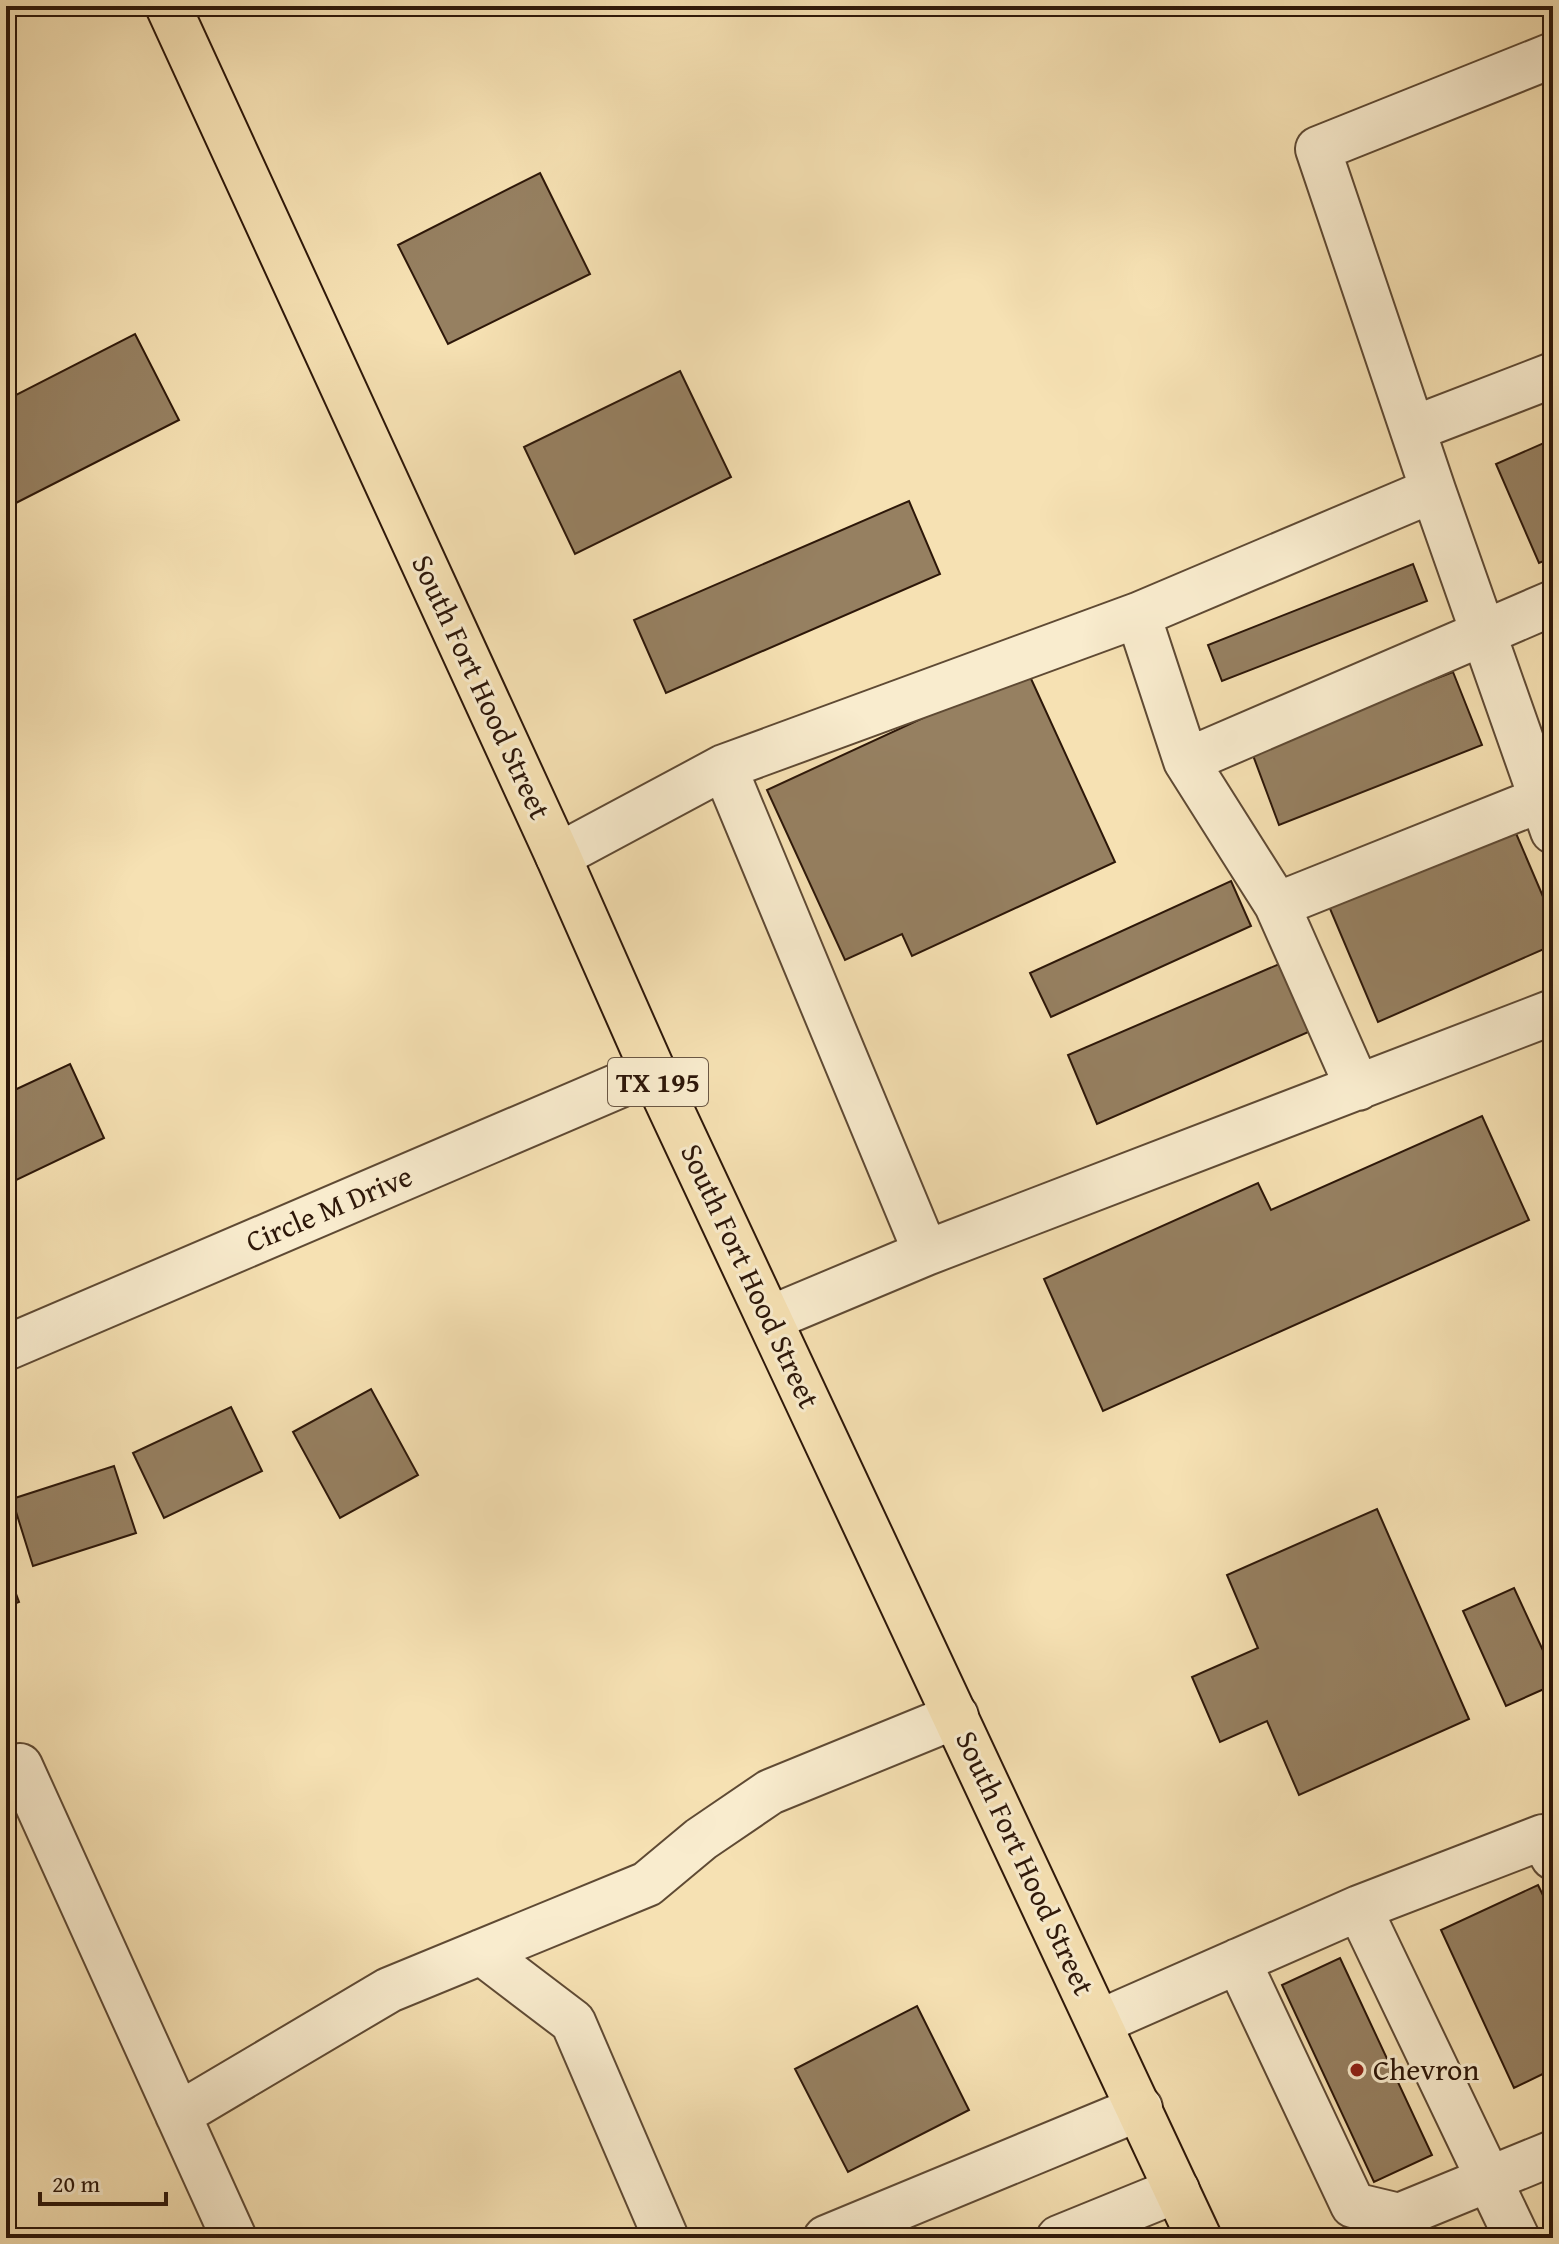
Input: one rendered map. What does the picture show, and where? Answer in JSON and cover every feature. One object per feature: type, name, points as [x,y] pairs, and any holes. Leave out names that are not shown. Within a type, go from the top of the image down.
[{"type":"highway","name":"South Fort Hood Street","points":[[168,6],[558,856],[653,1071],[1199,2238]]},
{"type":"street","points":[[1277,905],[1547,815],[1318,149],[1553,55]]},
{"type":"street","points":[[1413,429],[1553,375]]},
{"type":"street","points":[[558,856],[724,767],[1138,615],[1433,490]]},
{"type":"street","points":[[1186,761],[1553,603]]},
{"type":"street","points":[[1138,615],[1186,761],[1277,905],[1358,1088]]},
{"type":"street","points":[[724,767],[926,1253]]},
{"type":"street","points":[[771,1318],[926,1253],[1553,1012]]},
{"type":"street","name":"Circle M Drive","points":[[6,1348],[653,1071]]},
{"type":"street","points":[[178,2115],[389,1990],[647,1884],[701,1839],[770,1792],[956,1716]]},
{"type":"street","points":[[20,1766],[234,2238]]},
{"type":"street","points":[[1100,2022],[1359,1908],[1543,1837],[1553,1857]]},
{"type":"street","points":[[1359,1908],[1517,2238]]},
{"type":"street","points":[[481,1952],[573,2022],[666,2238]]},
{"type":"street","points":[[1238,1961],[1353,2205],[1399,2216],[1553,2153]]},
{"type":"street","points":[[826,2238],[1140,2108]]},
{"type":"street","points":[[1059,2238],[1177,2190]]},
{"type":"building","points":[[540,173],[590,274],[448,344],[398,245]]},
{"type":"building","points":[[135,334],[179,420],[6,508],[6,400]]},
{"type":"building","points":[[680,371],[731,477],[575,554],[524,447]]},
{"type":"building","points":[[1553,439],[1553,557],[1539,563],[1496,464]]},
{"type":"building","points":[[909,501],[940,574],[666,693],[634,620]]},
{"type":"building","points":[[1413,564],[1427,601],[1222,681],[1208,645]]},
{"type":"building","points":[[1027,670],[1115,862],[912,956],[902,934],[845,960],[767,790]]},
{"type":"building","points":[[1453,672],[1482,745],[1279,825],[1251,750]]},
{"type":"building","points":[[1512,824],[1553,920],[1553,945],[1378,1022],[1328,904]]},
{"type":"building","points":[[1231,881],[1251,926],[1051,1017],[1030,973]]},
{"type":"building","points":[[1284,962],[1313,1030],[1097,1124],[1068,1055]]},
{"type":"building","points":[[70,1064],[104,1138],[10,1183],[6,1175],[6,1094]]},
{"type":"building","points":[[1482,1116],[1529,1220],[1103,1411],[1044,1279],[1258,1183],[1271,1210]]},
{"type":"building","points":[[371,1389],[418,1475],[340,1518],[293,1432]]},
{"type":"building","points":[[231,1407],[262,1471],[164,1518],[133,1453]]},
{"type":"building","points":[[114,1466],[136,1533],[33,1566],[12,1499]]},
{"type":"building","points":[[1377,1509],[1469,1719],[1299,1795],[1267,1721],[1220,1742],[1192,1677],[1258,1648],[1227,1575]]},
{"type":"building","points":[[6,1567],[19,1602],[6,1607]]},
{"type":"building","points":[[1514,1588],[1553,1672],[1553,1685],[1506,1706],[1463,1611]]},
{"type":"building","points":[[1538,1885],[1553,1916],[1553,2069],[1514,2088],[1441,1930]]},
{"type":"building","name":"Chevron","points":[[1340,1958],[1432,2155],[1374,2182],[1282,1985]]},
{"type":"building","points":[[917,2006],[969,2110],[848,2172],[795,2069]]},
{"type":"place","name":"Chevron","points":[[1357,2070]]}]
